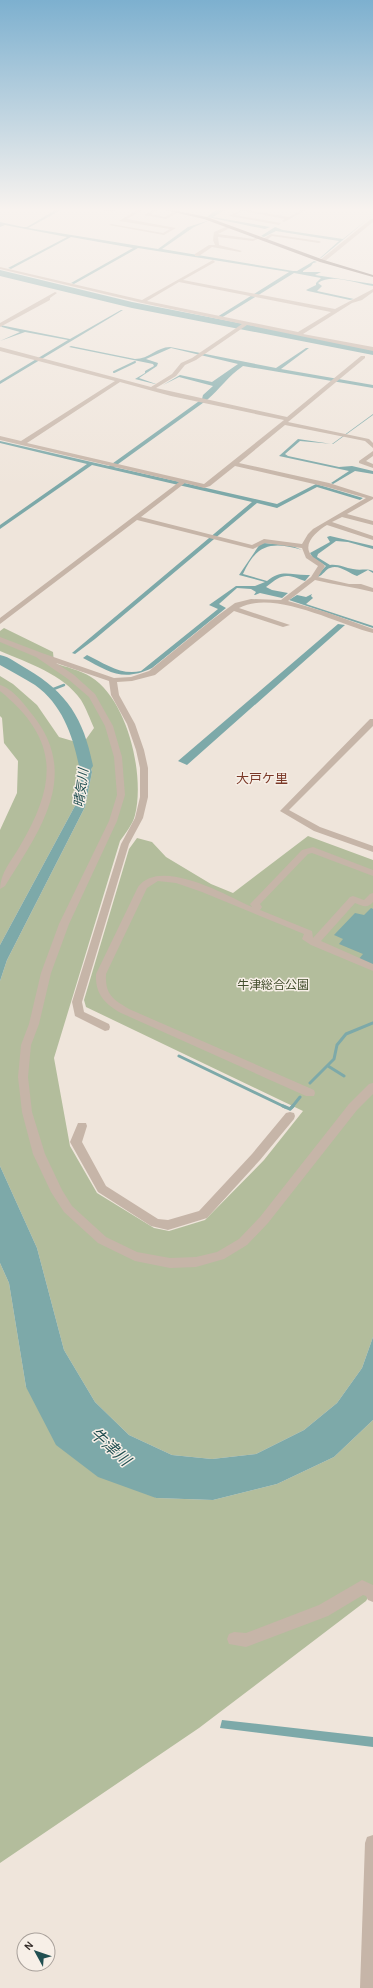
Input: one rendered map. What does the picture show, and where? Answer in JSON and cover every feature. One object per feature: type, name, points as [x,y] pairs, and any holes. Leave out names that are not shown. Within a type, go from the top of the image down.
[{"type":"street","points":[[0,325],[41,302]]},
{"type":"street","points":[[142,302],[373,349]]},
{"type":"street","points":[[288,302],[336,311]]},
{"type":"street","points":[[299,334],[353,302]]},
{"type":"street","points":[[151,389],[174,375],[183,364],[202,354],[246,324]]},
{"type":"street","points":[[0,349],[118,381],[367,440],[373,446]]},
{"type":"street","points":[[0,438],[182,483],[208,485],[363,357]]},
{"type":"street","points":[[22,443],[118,381]]},
{"type":"street","points":[[4,446],[11,441]]},
{"type":"street","points":[[373,453],[361,462],[373,466]]},
{"type":"street","points":[[234,464],[329,485],[372,497]]},
{"type":"street","points":[[0,622],[182,483]]},
{"type":"street","points":[[283,602],[314,578],[322,566],[308,556],[306,547],[310,536],[327,523],[372,497]]},
{"type":"street","points":[[341,515],[373,523]]},
{"type":"street","points":[[137,518],[253,547],[264,541],[306,547]]},
{"type":"street","points":[[327,523],[373,538]]},
{"type":"street","points":[[314,578],[349,586],[361,586],[373,590]]},
{"type":"street","points":[[0,639],[39,655],[113,680],[132,679],[152,673],[233,608],[249,601],[261,599],[283,602],[373,631]]},
{"type":"street","points":[[233,608],[286,625]]},
{"type":"street","points":[[39,655],[71,676],[92,696],[109,726],[118,757],[121,795],[113,821],[64,924],[46,973],[34,1024],[26,1045],[23,1077],[27,1112],[39,1154],[57,1192],[68,1209],[102,1240],[135,1256],[170,1263],[196,1262],[220,1256],[243,1242],[264,1220],[353,1107],[373,1087]]},
{"type":"street","points":[[105,1027],[79,1014],[76,1002],[125,844],[139,818],[144,797],[144,768],[140,750],[131,724],[115,695],[113,680]]},
{"type":"street","points":[[0,687],[15,699],[35,723],[48,755],[51,776],[50,789],[44,806],[26,844],[0,886]]},
{"type":"street","points":[[373,721],[284,811],[317,829],[373,849]]},
{"type":"street","points":[[255,907],[305,852],[313,850],[373,873]]},
{"type":"street","points":[[310,1093],[125,1011],[108,1000],[100,986],[101,974],[143,887],[158,878],[178,880],[255,907],[309,934],[306,939],[373,968]]},
{"type":"street","points":[[314,942],[353,899],[369,905],[373,896]]},
{"type":"street","points":[[82,1126],[76,1142],[102,1189],[154,1223],[168,1225],[203,1215],[256,1157],[290,1116]]},
{"type":"street","points":[[234,1639],[246,1640],[322,1611],[362,1587],[371,1591],[373,1595]]},
{"type":"street","points":[[369,1988],[373,1843]]},
{"type":"green space","name":"牛津総合公園","points":[[4,628],[53,652],[54,663],[91,677],[104,688],[115,703],[124,720],[131,740],[135,760],[138,780],[135,815],[131,825],[120,841],[54,1058],[70,1146],[97,1193],[154,1228],[169,1231],[205,1220],[264,1160],[303,1111],[86,1007],[84,1000],[129,849],[137,838],[152,842],[166,857],[211,884],[233,893],[308,836],[373,860],[373,1337],[362,1368],[337,1403],[304,1430],[256,1454],[212,1459],[172,1455],[129,1435],[95,1402],[64,1350],[37,1248],[0,1166],[0,981],[7,960],[85,807],[92,772],[84,742],[94,728],[81,700],[65,683],[44,670],[0,651],[0,631]]},
{"type":"green space","points":[[0,676],[13,684],[37,705],[59,737],[76,742],[82,772],[76,804],[0,945],[0,830],[17,793],[18,761],[4,743],[2,718],[0,716]]},
{"type":"green space","points":[[0,1263],[9,1283],[26,1387],[156,1498],[213,1500],[277,1484],[334,1457],[373,1420],[373,1589],[366,1601],[199,1728],[0,1863]]},
{"type":"water","points":[[241,302],[247,302],[221,318],[217,317]]},
{"type":"water","points":[[123,310],[0,384],[0,381],[68,340],[25,332],[0,341],[20,332],[2,327],[0,325],[70,339]]},
{"type":"water","points":[[71,346],[135,359],[145,357],[161,349],[170,347],[276,368],[306,348],[309,348],[281,369],[373,385],[373,388],[243,366],[207,400],[114,467],[277,504],[316,484],[363,498],[360,500],[317,487],[277,508],[257,503],[95,639],[75,654],[72,653],[252,502],[92,465],[0,529],[0,525],[87,464],[0,443],[0,441],[109,466],[202,399],[203,395],[213,386],[179,377],[163,385],[180,375],[212,382],[238,364],[171,348],[146,359],[158,363],[157,366],[139,378],[155,384],[135,379],[154,366],[153,364],[69,347]]},
{"type":"water","points":[[373,414],[373,415],[332,444]]},
{"type":"water","points":[[298,439],[330,444],[300,441],[285,454],[288,456],[339,467],[352,466],[373,471],[373,474],[355,471],[333,484],[331,483],[349,471],[279,456]]},
{"type":"water","points":[[330,536],[373,546],[373,549],[348,542],[336,541],[318,554],[317,557],[330,565],[356,570],[368,570],[357,576],[341,568],[334,567],[318,577],[319,573],[326,566],[313,558],[310,553],[330,542],[327,537]]},
{"type":"water","points":[[260,544],[290,545],[302,550],[282,546],[266,547],[253,556],[243,574],[267,581],[273,577],[283,574],[310,575],[305,581],[288,576],[280,577],[266,587],[272,590],[288,593],[282,598],[260,593],[254,595],[256,592],[251,589],[237,588],[219,604],[226,608],[152,668],[142,672],[124,675],[116,674],[83,658],[87,655],[113,668],[127,672],[141,671],[218,609],[209,605],[236,586],[255,586],[265,582],[239,575]]},
{"type":"water","points":[[312,594],[311,596],[313,598],[306,604],[373,626],[373,628],[289,600],[297,595],[306,597]]},
{"type":"water","points":[[338,624],[345,625],[187,765],[178,761]]},
{"type":"water","points":[[76,742],[84,742],[92,772],[85,807],[7,960],[0,981],[0,945],[76,804],[82,772]]},
{"type":"water","points":[[371,908],[373,909],[373,965],[358,960],[363,954],[339,944],[343,939],[334,935],[355,913],[364,915]]},
{"type":"water","name":"牛津川","points":[[0,1166],[37,1248],[64,1350],[95,1402],[129,1435],[172,1455],[212,1459],[256,1454],[304,1430],[337,1403],[362,1368],[373,1337],[373,1420],[334,1457],[277,1484],[213,1500],[156,1498],[98,1477],[56,1445],[26,1387],[9,1283],[0,1263]]},
{"type":"water","points":[[222,1720],[373,1737],[373,1747],[220,1728]]},
{"type":"waterway","points":[[119,302],[373,352]]},
{"type":"waterway","points":[[114,372],[135,362]]},
{"type":"waterway","name":"晴気川","points":[[0,659],[41,683],[62,703],[81,741],[86,766]]},
{"type":"waterway","points":[[51,690],[64,685]]},
{"type":"waterway","points":[[310,1083],[334,1059],[337,1045],[346,1034],[373,1023]]},
{"type":"waterway","points":[[179,1056],[285,1107]]},
{"type":"waterway","points":[[328,1066],[344,1076]]},
{"type":"waterway","points":[[292,1107],[300,1097]]},
{"type":"waterway","points":[[283,1106],[290,1109],[292,1107]]},
{"type":"district","name":"大戸ケ里","points":[[262,779]]}]
